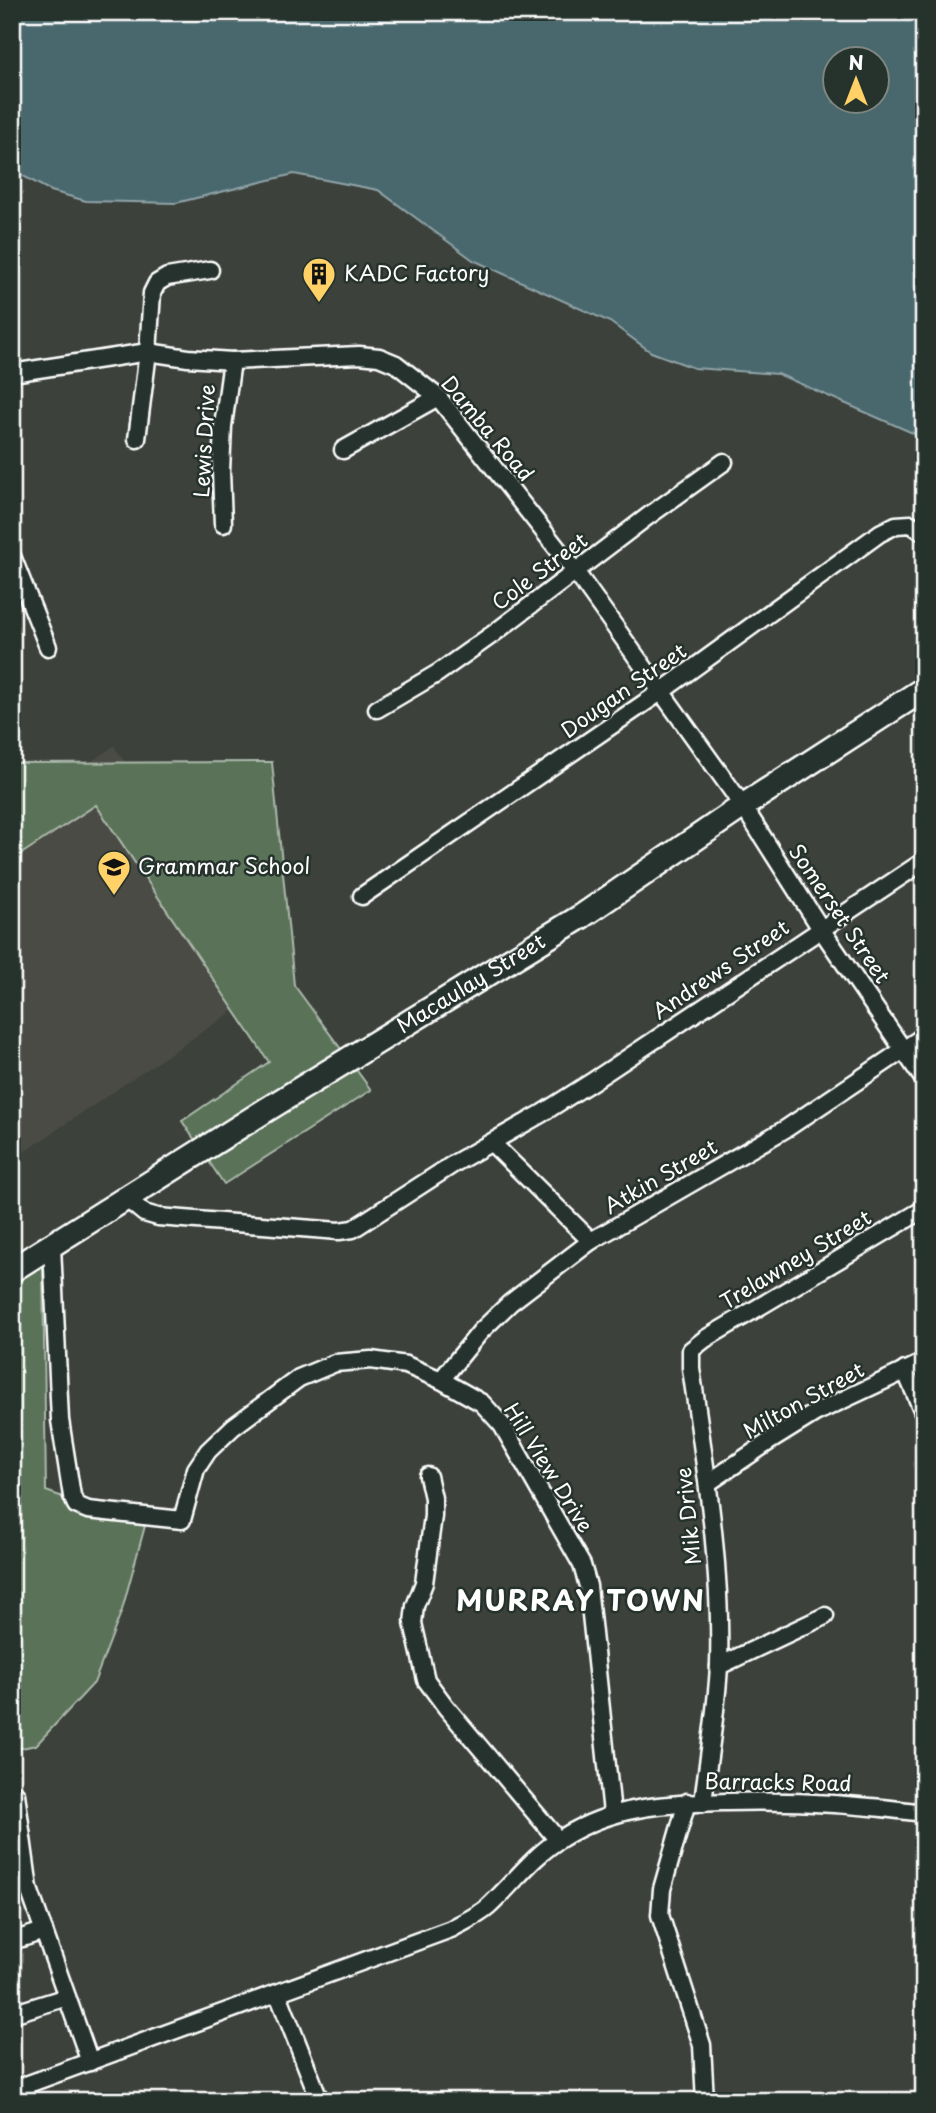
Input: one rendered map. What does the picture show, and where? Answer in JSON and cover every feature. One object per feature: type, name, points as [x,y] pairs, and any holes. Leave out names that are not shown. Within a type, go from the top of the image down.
[{"type":"street","points":[[136,439],[148,352],[152,293],[157,283],[167,277],[210,270]]},
{"type":"street","name":"Damba Road","points":[[12,373],[148,352],[232,361],[359,355],[396,364],[438,397],[575,571],[743,806]]},
{"type":"street","name":"Lewis Drive","points":[[223,524],[223,426],[232,361]]},
{"type":"street","points":[[343,450],[438,397]]},
{"type":"street","name":"Cole Street","points":[[377,709],[438,673],[493,634],[724,462]]},
{"type":"street","name":"Dougan Street","points":[[362,896],[662,691],[880,533],[896,525],[917,528]]},
{"type":"street","points":[[12,556],[48,648]]},
{"type":"street","name":"Macaulay Street","points":[[12,1270],[582,916],[743,806],[924,689]]},
{"type":"street","name":"Somerset Street","points":[[743,806],[821,929],[924,1080]]},
{"type":"street","name":"Andrews Street","points":[[127,1199],[144,1213],[158,1217],[339,1231],[353,1229],[455,1163],[541,1114],[924,861]]},
{"type":"street","name":"Atkin Street","points":[[441,1380],[481,1331],[510,1303],[591,1241],[787,1128],[924,1036]]},
{"type":"street","points":[[492,1143],[591,1241]]},
{"type":"street","name":"Trelawney Street","points":[[691,1350],[705,1339],[924,1209]]},
{"type":"street","name":"Hill View Drive","points":[[52,1246],[60,1420],[72,1496],[76,1505],[88,1510],[182,1520],[196,1469],[208,1451],[233,1427],[299,1378],[335,1363],[371,1360],[406,1365],[441,1380],[482,1403],[502,1425],[582,1564],[588,1586],[612,1813]]},
{"type":"street","name":"Mik Drive","points":[[691,1350],[717,1573],[719,1666],[695,1802]]},
{"type":"street","name":"Milton Street","points":[[708,1483],[815,1413],[924,1362]]},
{"type":"street","points":[[905,1370],[924,1414]]},
{"type":"street","points":[[428,1476],[433,1497],[433,1516],[424,1583],[415,1606],[413,1623],[426,1681],[558,1840]]},
{"type":"street","points":[[719,1666],[825,1616]]},
{"type":"street","points":[[16,1794],[29,1889],[90,2062]]},
{"type":"street","name":"Barracks Road","points":[[705,2101],[702,2045],[660,1915],[662,1889],[695,1802],[783,1800],[861,1804],[924,1812]]},
{"type":"street","points":[[12,2090],[452,1930],[486,1909],[515,1878],[558,1840],[579,1827],[612,1813],[695,1802]]},
{"type":"street","points":[[12,1941],[44,1931]]},
{"type":"street","points":[[278,1994],[320,2101]]},
{"type":"street","points":[[12,2014],[67,1997]]},
{"type":"shaded area","name":"Grammar School","points":[[114,746],[275,983],[12,1160],[12,815]]},
{"type":"green space","points":[[272,762],[294,985],[371,1090],[224,1184],[182,1121],[269,1062],[96,805],[12,860],[12,763]]},
{"type":"green space","points":[[43,1263],[46,1491],[145,1526],[122,1610],[94,1683],[36,1745],[12,1750],[12,1284]]},
{"type":"water","points":[[12,12],[924,12],[924,438],[778,374],[694,368],[651,352],[610,322],[473,260],[378,190],[294,174],[176,203],[86,201],[51,191],[12,170]]},
{"type":"place","name":"KADC Factory","points":[[319,304]]},
{"type":"place","name":"Grammar School","points":[[114,897]]},
{"type":"district","name":"MURRAY TOWN","points":[[581,1601]]}]
